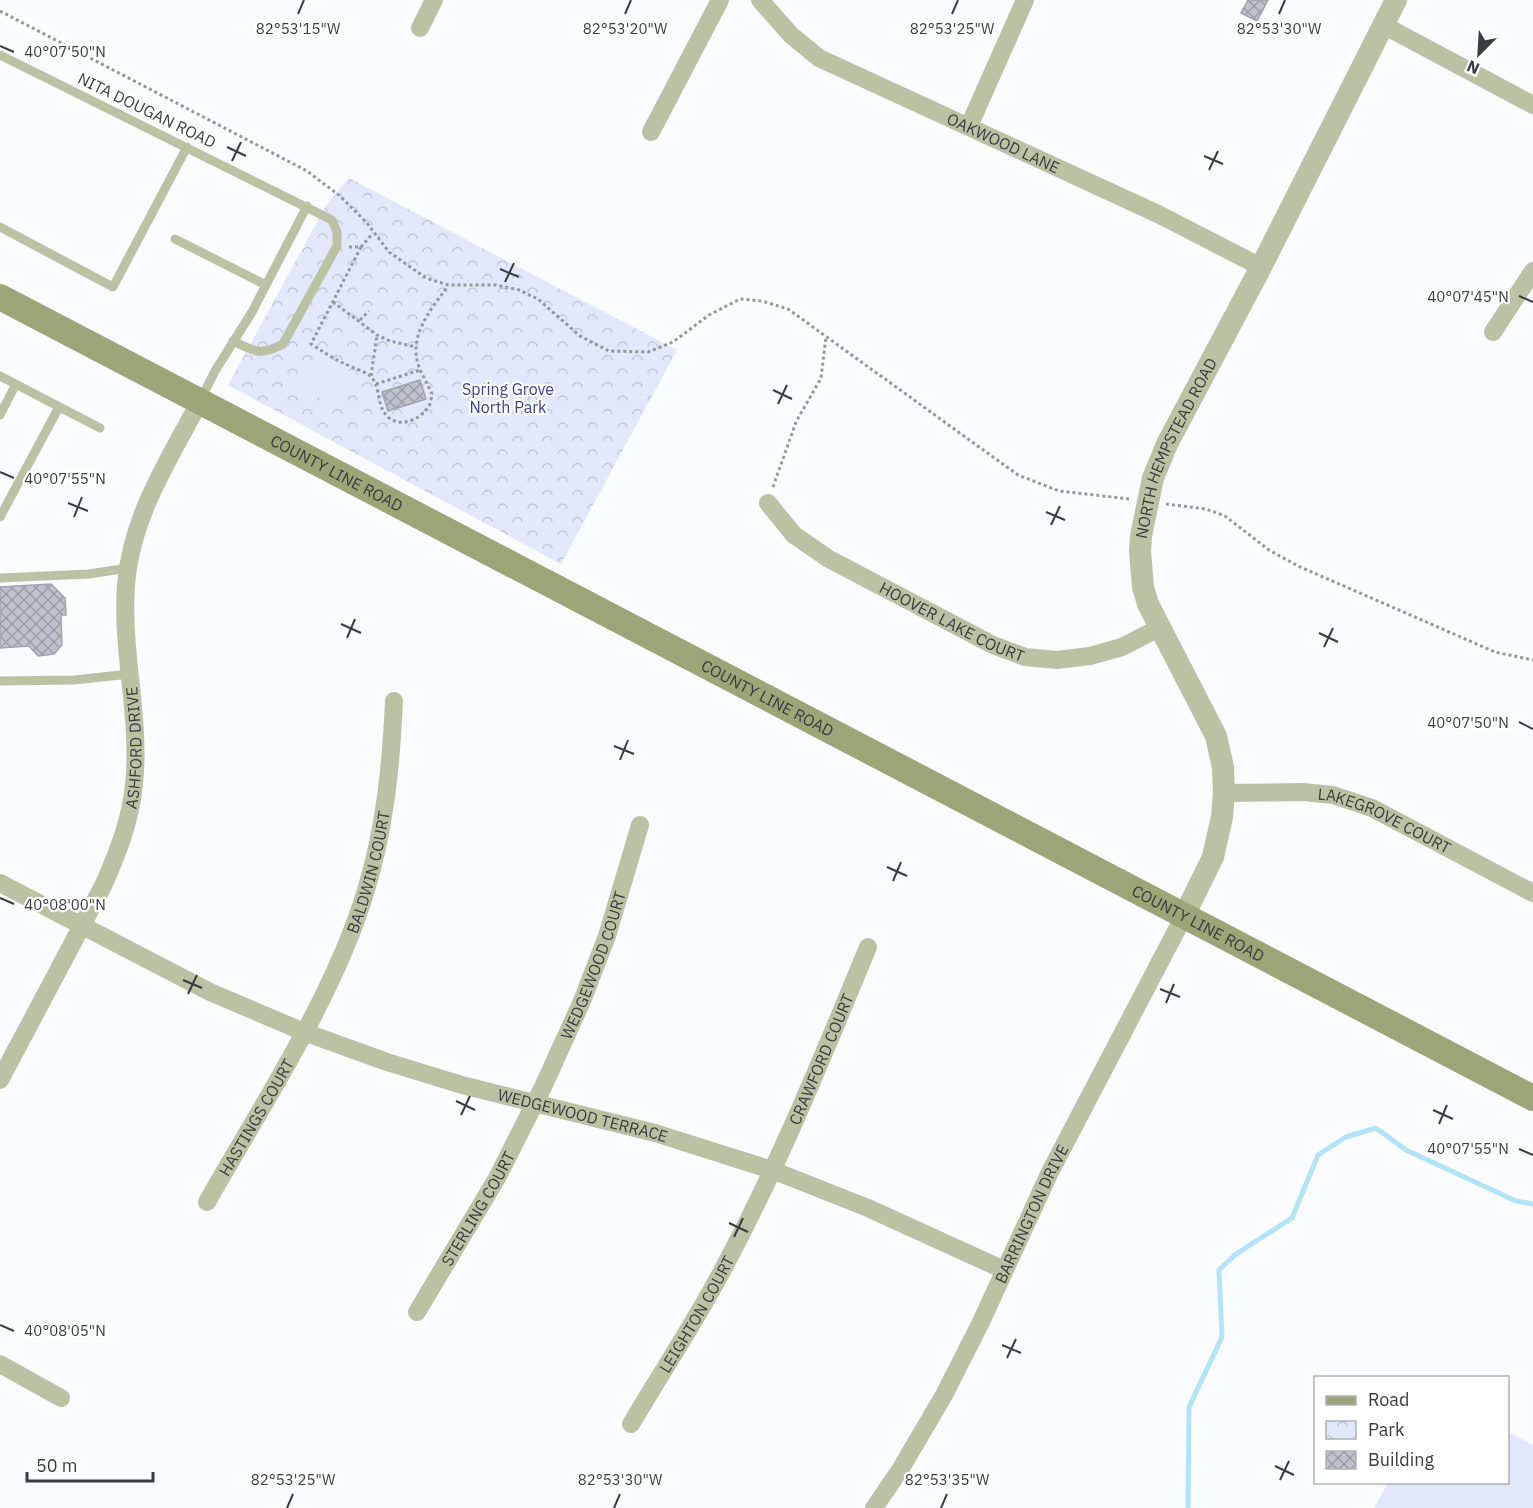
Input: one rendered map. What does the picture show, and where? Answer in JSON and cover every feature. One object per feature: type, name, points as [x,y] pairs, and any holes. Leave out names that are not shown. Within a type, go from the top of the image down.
[{"type":"main road","name":"COUNTY LINE ROAD","points":[[0,297],[1533,1098]]},
{"type":"street","points":[[420,28],[434,0]]},
{"type":"street","points":[[651,132],[720,0]]},
{"type":"street","name":"OAKWOOD LANE","points":[[760,0],[791,35],[819,58],[1158,214],[1261,267]]},
{"type":"street","points":[[969,126],[1025,0]]},
{"type":"street","name":"NORTH HEMPSTEAD ROAD","points":[[1184,916],[1213,857],[1222,817],[1223,767],[1216,736],[1202,705],[1148,604],[1143,587],[1140,551],[1143,521],[1154,478],[1167,444],[1261,267],[1385,26],[1396,0]]},
{"type":"street","points":[[1385,26],[1533,105]]},
{"type":"street","points":[[1493,332],[1533,271]]},
{"type":"street","name":"ASHFORD DRIVE","points":[[0,1080],[118,853],[128,819],[134,783],[134,732],[125,619],[128,568],[143,509],[200,401]]},
{"type":"street","name":"HOOVER LAKE COURT","points":[[768,503],[794,535],[829,559],[993,645],[1025,657],[1057,660],[1090,656],[1122,646],[1159,628]]},
{"type":"street","name":"BALDWIN COURT","points":[[304,1032],[346,943],[366,891],[385,809],[391,763],[394,701]]},
{"type":"street","name":"LAKEGROVE COURT","points":[[1224,793],[1303,792],[1334,795],[1372,808],[1533,893]]},
{"type":"street","name":"WEDGEWOOD COURT","points":[[535,1102],[582,1001],[599,957],[639,825]]},
{"type":"street","name":"WEDGEWOOD TERRACE","points":[[0,883],[210,992],[304,1032],[387,1062],[462,1085],[655,1133],[772,1170],[868,1208],[1004,1270]]},
{"type":"street","name":"BARRINGTON DRIVE","points":[[874,1508],[900,1470],[944,1395],[1050,1172],[1184,916]]},
{"type":"street","name":"CRAWFORD COURT","points":[[772,1170],[868,947]]},
{"type":"street","name":"HASTINGS COURT","points":[[207,1202],[304,1032]]},
{"type":"street","name":"STERLING COURT","points":[[417,1312],[498,1178],[535,1102]]},
{"type":"street","name":"LEIGHTON COURT","points":[[631,1424],[680,1346],[722,1271],[772,1170]]},
{"type":"street","points":[[0,1364],[62,1398]]},
{"type":"lane","name":"NITA DOUGAN ROAD","points":[[0,54],[332,220],[337,232],[337,246]]},
{"type":"lane","points":[[0,227],[113,287],[187,147]]},
{"type":"lane","points":[[200,401],[252,312],[307,206]]},
{"type":"lane","points":[[175,239],[266,285]]},
{"type":"lane","points":[[233,341],[254,351],[268,352],[283,344],[337,246]]},
{"type":"lane","points":[[0,376],[100,428]]},
{"type":"lane","points":[[0,415],[16,384]]},
{"type":"lane","points":[[0,517],[59,407]]},
{"type":"lane","points":[[0,578],[89,574],[128,568]]},
{"type":"lane","points":[[0,681],[74,680],[130,674]]},
{"type":"path","points":[[0,11],[307,171],[340,196],[367,223],[389,252],[426,278],[448,285],[496,285],[519,290],[538,299],[580,336],[609,351],[648,352],[673,342],[709,315],[740,299],[762,301],[788,309],[1018,475],[1059,491],[1206,509],[1225,516],[1269,550],[1298,566],[1495,652],[1533,660]]},
{"type":"path","points":[[374,233],[361,247],[311,344],[329,356],[371,376],[387,417],[398,422],[412,421],[429,406],[432,394],[418,364],[416,348],[422,323],[448,285]]},
{"type":"path","points":[[337,246],[361,247]]},
{"type":"path","points":[[333,302],[360,320],[377,335],[416,348]]},
{"type":"path","points":[[360,320],[369,311]]},
{"type":"path","points":[[371,376],[377,335]]},
{"type":"path","points":[[768,503],[796,422],[821,378],[826,337]]},
{"type":"path","points":[[376,384],[421,370]]},
{"type":"green space","name":"Spring Grove North Park","points":[[349,178],[677,350],[561,564],[228,385],[327,204]]},
{"type":"green space","points":[[313,353],[359,376],[349,379],[335,406],[301,388],[314,364]]},
{"type":"green space","points":[[1509,1433],[1533,1445],[1533,1508],[1374,1508],[1387,1484],[1509,1484]]},
{"type":"building","points":[[1248,0],[1268,0],[1257,21],[1241,13]]},
{"type":"building","points":[[420,380],[426,399],[388,411],[382,392]]},
{"type":"building","points":[[51,584],[65,598],[66,615],[61,615],[62,645],[54,654],[38,656],[29,646],[0,648],[0,587]]},
{"type":"waterway","points":[[1188,1508],[1189,1407],[1222,1337],[1219,1270],[1236,1254],[1292,1218],[1318,1155],[1346,1137],[1376,1128],[1406,1150],[1516,1201],[1533,1204]]}]
